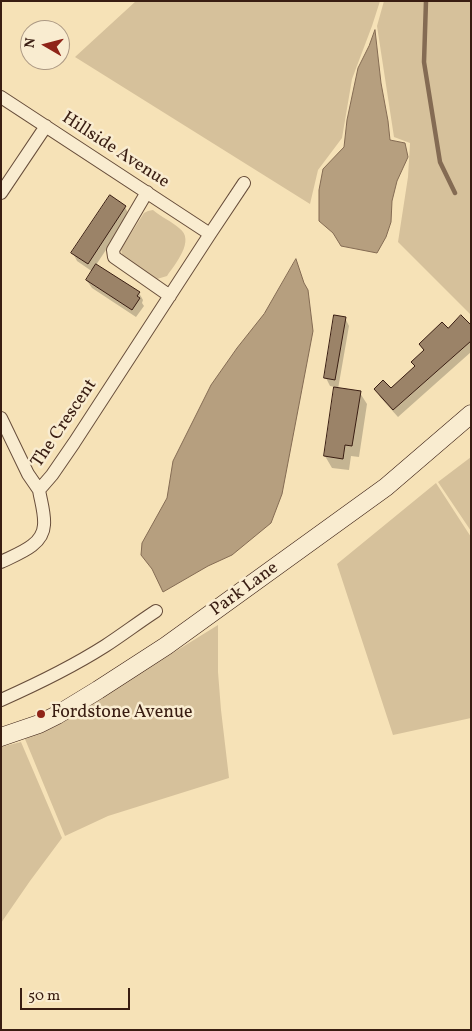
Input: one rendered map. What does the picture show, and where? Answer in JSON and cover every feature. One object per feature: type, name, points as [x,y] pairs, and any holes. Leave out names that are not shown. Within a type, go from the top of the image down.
[{"type":"main road","name":"Park Lane","points":[[1,737],[32,726],[57,714],[166,646],[386,487],[471,414]]},
{"type":"street","name":"Hillside Avenue","points":[[1,97],[210,234]]},
{"type":"street","points":[[1,193],[46,126]]},
{"type":"street","name":"The Crescent","points":[[1,562],[32,546],[40,538],[44,527],[44,514],[39,490],[74,443],[244,183]]},
{"type":"street","points":[[147,192],[113,250],[114,257],[170,296]]},
{"type":"street","points":[[1,418],[28,474],[39,490]]},
{"type":"street","points":[[1,700],[32,686],[104,647],[156,611]]},
{"type":"shaded area","points":[[136,1],[380,1],[352,79],[342,138],[318,170],[310,204],[75,57]]},
{"type":"shaded area","points":[[384,1],[471,1],[471,315],[398,242],[408,177],[410,143],[394,137],[377,26]]},
{"type":"shaded area","points":[[375,30],[390,140],[405,143],[408,157],[397,181],[392,201],[391,222],[386,237],[377,253],[341,246],[333,233],[319,221],[319,190],[323,169],[344,147],[347,120],[358,68]]},
{"type":"shaded area","points":[[153,210],[179,228],[184,233],[185,239],[185,245],[179,259],[167,276],[157,279],[122,255],[121,249],[144,213]]},
{"type":"shaded area","points":[[296,259],[308,290],[313,331],[282,494],[271,523],[232,555],[208,566],[163,592],[152,569],[141,555],[142,543],[167,498],[173,461],[211,385],[264,314]]},
{"type":"shaded area","points":[[471,457],[471,531],[438,482]]},
{"type":"shaded area","points":[[436,483],[471,537],[471,718],[393,735],[337,564]]},
{"type":"shaded area","points":[[218,625],[218,672],[229,778],[108,816],[65,836],[25,739],[55,726]]},
{"type":"shaded area","points":[[21,742],[62,838],[1,923],[1,747]]},
{"type":"building","points":[[110,195],[126,206],[88,264],[71,253]]},
{"type":"building","points":[[96,264],[140,292],[137,296],[140,298],[132,310],[86,280]]},
{"type":"building","points":[[334,315],[346,317],[335,380],[324,378]]},
{"type":"building","points":[[461,315],[471,325],[471,341],[393,410],[374,389],[383,380],[391,388],[415,366],[411,362],[424,350],[419,344],[442,322],[448,328]]},
{"type":"building","points":[[334,387],[361,391],[352,446],[345,445],[343,459],[324,456]]},
{"type":"waterway","points":[[426,1],[424,62],[440,162],[455,193]]},
{"type":"place","name":"Fordstone Avenue","points":[[41,714]]}]
